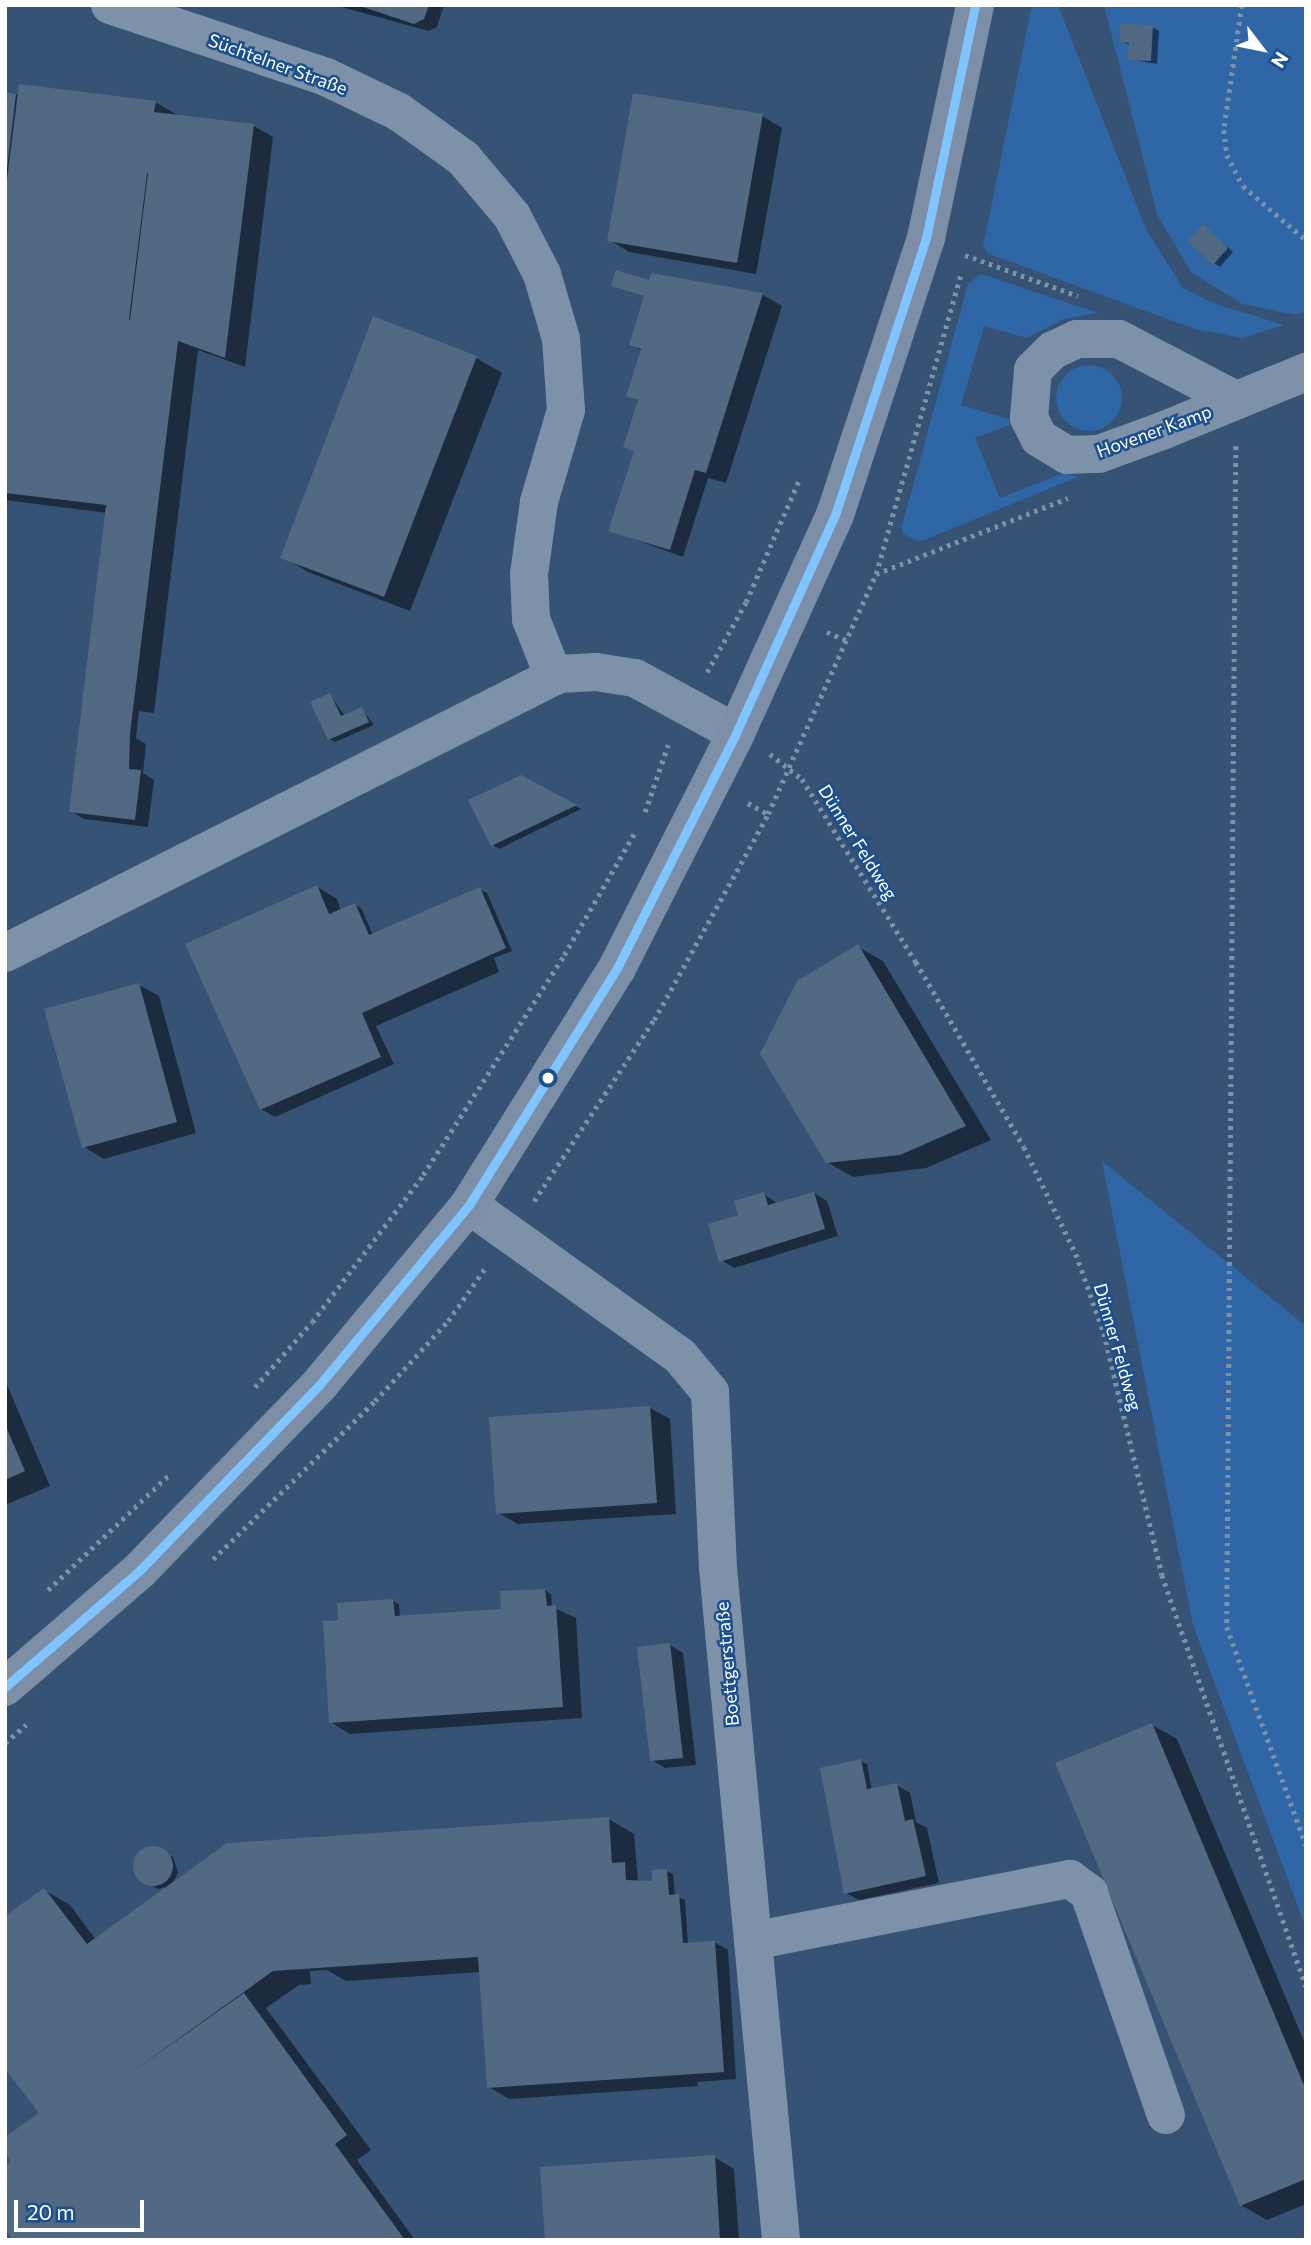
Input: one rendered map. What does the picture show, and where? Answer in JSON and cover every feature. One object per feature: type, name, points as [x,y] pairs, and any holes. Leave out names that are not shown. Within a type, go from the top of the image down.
[{"type":"main road","points":[[5,1687],[139,1570],[320,1384],[469,1205],[617,968],[736,733],[835,515],[926,237],[975,5]]},
{"type":"street","name":"Süchtelner Straße","points":[[110,5],[326,78],[399,112],[463,159],[512,216],[542,274],[561,339],[566,410],[538,502],[529,574],[531,619],[554,677]]},
{"type":"street","name":"Hovener Kamp","points":[[1236,400],[1119,339],[1077,339],[1053,350],[1033,370],[1028,397],[1029,418],[1039,438],[1067,455],[1100,454],[1236,400],[1306,372]]},
{"type":"street","points":[[5,953],[554,677],[596,672],[635,678],[690,705],[736,733]]},
{"type":"street","name":"Boettgerstraße","points":[[469,1205],[680,1356],[710,1392],[718,1568],[781,2240]]},
{"type":"street","points":[[753,1941],[1070,1879],[1089,1893],[1166,2115]]},
{"type":"path","points":[[1242,5],[1224,130],[1227,155],[1243,186],[1306,240]]},
{"type":"path","points":[[768,814],[876,574],[967,256],[1112,308],[1119,339]]},
{"type":"path","points":[[1236,400],[1227,1627],[1306,1845]]},
{"type":"path","points":[[876,574],[1082,492],[1100,454]]},
{"type":"path","points":[[690,705],[746,602]]},
{"type":"path","points":[[642,818],[653,795],[661,759]]},
{"type":"path","name":"Dünner Feldweg","points":[[789,766],[802,779],[916,962],[1024,1147],[1076,1254],[1104,1333],[1162,1575],[1306,1987]]},
{"type":"path","points":[[251,1390],[312,1322],[423,1175],[564,955],[637,830]]},
{"type":"path","points":[[45,1593],[180,1464]]},
{"type":"shaded area","points":[[1032,5],[1058,5],[1146,229],[1183,288],[1213,303],[1284,325],[1243,338],[1195,329],[989,254],[983,247]]},
{"type":"shaded area","points":[[1104,5],[1306,5],[1306,311],[1296,315],[1242,304],[1191,272],[1157,214]]},
{"type":"shaded area","points":[[981,274],[1098,313],[1064,319],[1027,338],[984,326],[961,405],[1009,419],[1010,425],[975,438],[1000,498],[1064,473],[1078,477],[919,542],[903,534],[902,526],[968,284]]},
{"type":"shaded area","points":[[1083,365],[1095,365],[1107,370],[1117,380],[1122,398],[1120,411],[1107,426],[1095,431],[1083,431],[1071,426],[1061,416],[1056,404],[1056,392],[1061,380],[1071,370]]},
{"type":"shaded area","points":[[1102,1161],[1306,1326],[1306,1928],[1193,1625]]},
{"type":"building","points":[[357,5],[429,5],[424,19],[414,24]]},
{"type":"building","points":[[1120,24],[1153,25],[1151,61],[1127,60],[1129,43],[1120,42]]},
{"type":"building","points":[[19,84],[156,101],[154,112],[254,124],[225,358],[178,341],[130,734],[129,769],[141,770],[135,820],[69,812],[106,505],[5,493],[5,195]],"holes":[[[148,173],[130,320],[129,319]]]},
{"type":"building","points":[[5,92],[16,94],[7,169],[5,169]]},
{"type":"building","points":[[633,93],[763,114],[737,263],[607,241]]},
{"type":"building","points":[[1203,224],[1228,248],[1213,265],[1187,241]]},
{"type":"building","points":[[616,270],[649,280],[651,273],[763,293],[706,473],[695,470],[670,550],[608,531],[634,451],[623,447],[638,400],[626,396],[641,349],[629,345],[644,296],[611,286]]},
{"type":"building","points":[[373,316],[477,356],[384,597],[280,558]]},
{"type":"building","points":[[330,693],[341,716],[362,707],[369,722],[328,740],[310,702]]},
{"type":"building","points":[[521,775],[577,805],[491,846],[468,800]]},
{"type":"building","points":[[317,885],[329,914],[355,903],[369,935],[480,887],[506,948],[362,1013],[381,1057],[260,1110],[185,944]]},
{"type":"building","points":[[858,944],[966,1126],[900,1155],[826,1163],[760,1054],[797,981]]},
{"type":"building","points":[[139,983],[177,1122],[82,1148],[44,1009]]},
{"type":"building","points":[[764,1192],[768,1205],[814,1192],[825,1229],[719,1262],[708,1224],[738,1215],[734,1201]]},
{"type":"building","points":[[650,1406],[657,1503],[496,1514],[489,1417]]},
{"type":"building","points":[[5,1424],[25,1471],[5,1480]]},
{"type":"building","points":[[545,1589],[547,1606],[556,1605],[563,1707],[329,1723],[323,1621],[338,1620],[337,1603],[393,1599],[395,1616],[501,1609],[500,1591]]},
{"type":"building","points":[[670,1643],[683,1758],[650,1761],[637,1647]]},
{"type":"building","points":[[1152,1723],[1306,2090],[1306,2179],[1240,2206],[1055,1763]]},
{"type":"building","points":[[861,1759],[867,1789],[897,1783],[905,1821],[913,1819],[926,1876],[844,1894],[820,1768]]},
{"type":"building","points":[[609,1817],[612,1863],[625,1862],[626,1880],[652,1881],[652,1870],[667,1869],[669,1895],[679,1894],[683,1943],[715,1941],[724,2072],[487,2088],[478,1957],[273,1971],[125,2077],[244,1993],[347,2135],[335,2144],[405,2240],[13,2240],[5,2229],[5,2166],[11,2162],[5,2153],[5,2137],[39,2113],[5,2069],[5,1916],[44,1888],[87,1944],[227,1843]]},
{"type":"building","points":[[153,1846],[161,1847],[167,1852],[172,1858],[172,1874],[167,1880],[161,1885],[153,1886],[145,1885],[139,1880],[134,1874],[133,1866],[134,1858],[139,1852],[145,1847]]},
{"type":"building","points":[[715,2155],[720,2240],[545,2240],[540,2167]]},
{"type":"transit line","points":[[5,1687],[140,1570],[320,1384],[469,1205],[617,968],[736,733],[835,515],[926,238],[975,5]]}]
